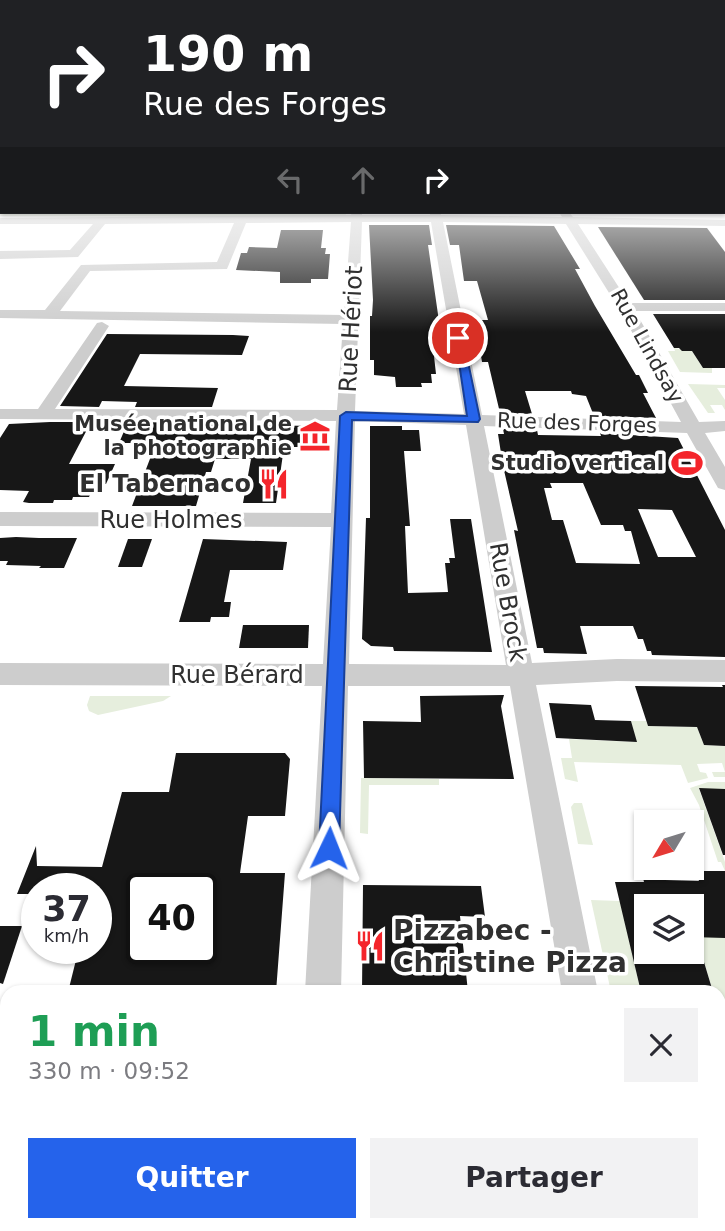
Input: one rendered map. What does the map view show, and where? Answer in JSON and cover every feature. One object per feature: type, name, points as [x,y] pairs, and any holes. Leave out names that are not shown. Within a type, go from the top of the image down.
[{"type":"street","points":[[0,221],[315,217]]},
{"type":"street","name":"Rue Hériot","points":[[323,985],[346,416],[357,217]]},
{"type":"street","name":"Rue Brock","points":[[435,217],[579,985]]},
{"type":"street","name":"Rue Lindsay","points":[[567,217],[625,306],[725,484]]},
{"type":"street","points":[[578,217],[720,223],[725,233]]},
{"type":"street","points":[[0,255],[74,254],[103,220]]},
{"type":"street","points":[[49,315],[86,268],[222,266],[241,220]]},
{"type":"street","points":[[625,306],[725,307]]},
{"type":"street","points":[[0,334],[8,314],[352,320]]},
{"type":"street","points":[[43,414],[102,326]]},
{"type":"street","name":"Rue des Forges","points":[[0,414],[346,416],[692,428],[725,426]]},
{"type":"street","name":"Rue des Forges","points":[[692,428],[725,435]]},
{"type":"street","name":"Rue Holmes","points":[[0,519],[342,520]]},
{"type":"street","name":"Rue Bérard","points":[[0,674],[521,676],[617,670],[725,671]]},
{"type":"green space","points":[[674,348],[692,351],[703,368],[712,368],[712,373],[680,372],[668,351],[675,351]]},
{"type":"green space","points":[[688,384],[725,385],[725,388],[717,388],[725,400],[725,410],[722,405],[710,405],[715,413],[708,413]]},
{"type":"green space","points":[[90,696],[171,696],[163,701],[98,715],[89,711],[87,705]]},
{"type":"green space","points":[[631,721],[646,721],[648,726],[697,727],[704,745],[725,746],[725,772],[722,763],[697,764],[700,772],[706,773],[708,778],[688,783],[681,765],[574,762],[578,782],[565,779],[561,758],[572,758],[569,739],[636,742]]},
{"type":"green space","points":[[712,772],[725,772],[725,777],[714,777]]},
{"type":"green space","points":[[361,778],[439,779],[439,785],[369,785],[368,834],[360,833]]},
{"type":"green space","points":[[708,782],[725,782],[725,789],[699,789],[725,862],[725,871],[721,862],[718,862],[704,820],[704,810],[701,810],[690,788]]},
{"type":"green space","points":[[574,803],[582,803],[593,845],[578,844],[571,807]]},
{"type":"green space","points":[[591,900],[620,901],[639,985],[609,985]]},
{"type":"green space","points":[[704,926],[725,938],[725,985],[711,985],[704,962]]},
{"type":"building","points":[[369,225],[429,225],[432,245],[428,245],[444,356],[434,356],[436,374],[431,374],[432,383],[421,383],[422,387],[396,387],[395,377],[374,375],[374,360],[370,360],[370,316],[373,300]]},
{"type":"building","points":[[446,225],[554,226],[580,269],[575,269],[595,306],[636,375],[639,375],[648,393],[643,393],[656,418],[594,416],[586,396],[572,394],[571,391],[525,391],[532,414],[500,413],[488,362],[482,362],[475,320],[488,320],[477,281],[464,281],[459,245],[450,245]]},
{"type":"building","points":[[598,227],[707,228],[725,252],[725,300],[644,300]]},
{"type":"building","points":[[281,230],[323,230],[321,248],[326,248],[325,254],[330,254],[328,279],[311,279],[311,283],[280,283],[280,272],[236,270],[241,253],[247,253],[249,247],[277,248]]},
{"type":"building","points":[[653,314],[725,314],[725,368],[703,368],[692,351],[674,348]]},
{"type":"building","points":[[107,334],[249,336],[242,355],[140,354],[124,386],[218,388],[212,407],[135,407],[137,402],[102,401],[99,407],[60,406]]},
{"type":"building","points":[[91,422],[69,464],[115,464],[106,484],[95,484],[89,497],[54,500],[53,503],[29,503],[23,502],[29,491],[0,490],[0,438],[9,424]]},
{"type":"building","points":[[128,422],[322,426],[320,447],[284,447],[276,503],[243,503],[251,459],[215,459],[211,472],[206,472],[196,506],[132,506],[156,443],[119,443]]},
{"type":"building","points":[[370,426],[402,426],[402,430],[419,430],[421,451],[404,451],[410,526],[405,526],[408,593],[448,592],[445,563],[450,563],[449,558],[455,558],[450,519],[471,519],[492,652],[394,651],[393,647],[371,646],[362,639],[366,518],[370,518]]},
{"type":"building","points":[[503,429],[537,430],[538,435],[601,436],[600,433],[678,438],[725,530],[725,657],[652,655],[651,651],[647,651],[643,639],[638,639],[633,626],[580,626],[587,654],[544,653],[543,648],[537,648],[514,530],[518,531],[498,434],[504,434]],"holes":[[[550,483],[583,483],[601,525],[623,525],[625,531],[631,531],[640,564],[576,563],[563,520],[552,520],[544,488],[552,488]],[[638,509],[672,510],[696,557],[658,557]]]},
{"type":"building","points":[[0,538],[77,538],[64,568],[39,568],[41,566],[6,565],[8,561],[0,561]]},
{"type":"building","points":[[128,539],[152,539],[142,567],[118,567]]},
{"type":"building","points":[[203,539],[287,542],[283,570],[230,570],[224,602],[231,602],[229,617],[211,617],[210,622],[179,622]]},
{"type":"building","points":[[243,625],[309,625],[308,648],[239,648]]},
{"type":"building","points":[[722,685],[725,685],[725,746],[704,745],[697,727],[648,726],[635,686],[723,687]]},
{"type":"building","points":[[504,695],[501,706],[514,779],[364,778],[363,721],[421,722],[420,696]]},
{"type":"building","points":[[549,703],[591,705],[595,720],[631,721],[637,742],[556,738]]},
{"type":"building","points":[[176,753],[285,753],[290,759],[285,816],[248,816],[240,873],[285,873],[277,985],[70,985],[75,964],[112,964],[112,873],[25,873],[36,846],[37,866],[102,867],[122,792],[169,792]]},
{"type":"building","points":[[699,788],[725,789],[725,855],[723,855]]},
{"type":"building","points":[[704,871],[725,871],[725,938],[704,937],[704,894],[634,894],[634,962],[615,882],[699,881],[704,880]]},
{"type":"building","points":[[363,885],[481,886],[485,917],[460,916],[467,985],[362,985]]},
{"type":"building","points":[[0,926],[21,926],[3,984],[0,983]]},
{"type":"building","points":[[704,962],[711,985],[639,985],[634,964]]},
{"type":"place","name":"Musée national de la photographie","points":[[315,436]]},
{"type":"place","name":"Studio vertical","points":[[687,463]]},
{"type":"place","name":"El Tabernaco","points":[[274,484]]},
{"type":"place","name":"Pizzabec - Christine Pizza","points":[[370,946]]},
{"type":"route","points":[[329,848],[346,416],[474,419],[458,338]]}]
